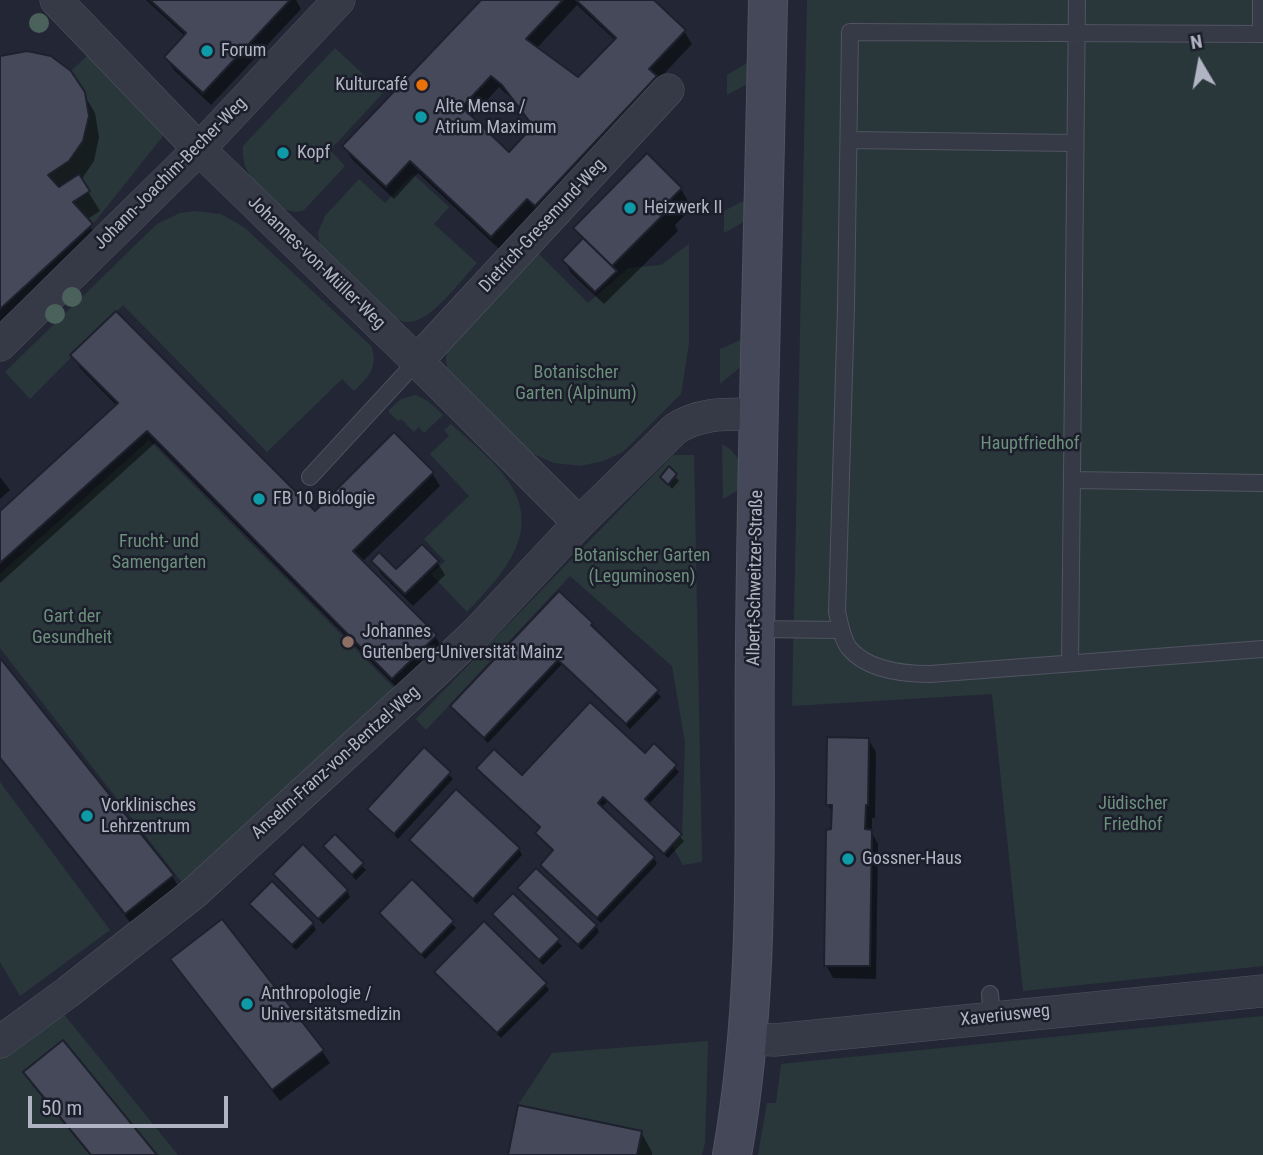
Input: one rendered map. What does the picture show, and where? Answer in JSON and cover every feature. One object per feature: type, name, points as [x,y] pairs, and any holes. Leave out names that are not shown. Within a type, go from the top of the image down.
[{"type":"street","name":"Johannes-von-Müller-Weg","points":[[57,0],[199,149],[579,523]]},
{"type":"street","name":"Johann-Joachim-Becher-Weg","points":[[0,345],[199,149],[339,0]]},
{"type":"street","name":"Albert-Schweitzer-Straße","points":[[732,1155],[747,1039],[754,914],[755,629],[768,0]]},
{"type":"street","name":"Dietrich-Gresemund-Weg","points":[[417,362],[668,90]]},
{"type":"street","name":"Anselm-Franz-von-Bentzel-Weg","points":[[0,1042],[194,893],[444,664],[660,442],[686,422],[711,415],[759,414]]},
{"type":"street","name":"Xaveriusweg","points":[[747,1039],[775,1040],[991,1006],[1263,991]]},
{"type":"lane","points":[[1070,663],[1077,0]]},
{"type":"lane","points":[[1261,0],[1262,34],[850,32],[846,307],[837,612],[848,647],[862,659],[881,668],[908,674],[1263,649]]},
{"type":"lane","points":[[849,140],[1075,143]]},
{"type":"lane","points":[[310,477],[417,362]]},
{"type":"lane","points":[[1072,480],[1263,482]]},
{"type":"lane","points":[[755,629],[841,630]]},
{"type":"green space","name":"Hauptfriedhof","points":[[807,0],[1263,0],[1263,966],[1023,991],[992,694],[792,706]]},
{"type":"green space","points":[[335,48],[383,93],[330,150],[345,166],[304,210],[296,212],[282,209],[249,174],[243,146]]},
{"type":"green space","points":[[89,54],[163,136],[93,224],[73,202],[90,191],[79,174],[59,187],[48,175],[74,153],[87,129],[86,102],[71,71]]},
{"type":"green space","points":[[752,60],[751,82],[727,95],[727,75]]},
{"type":"green space","points":[[413,174],[449,207],[434,224],[477,263],[430,312],[422,318],[407,322],[388,313],[321,249],[318,232],[325,216],[359,179],[385,203]]},
{"type":"green space","points":[[749,198],[749,219],[724,233],[724,211]]},
{"type":"green space","points":[[194,211],[221,214],[245,228],[371,346],[373,366],[359,386],[354,391],[342,379],[267,452],[123,305],[30,399],[5,372],[157,224],[180,213]]},
{"type":"green space","name":"Botanischer Garten (Alpinum)","points":[[689,244],[689,343],[681,394],[623,452],[603,461],[580,466],[554,463],[529,452],[450,378],[446,359],[449,340],[534,249],[588,303],[628,268],[661,265]]},
{"type":"green space","points":[[747,337],[743,365],[720,384],[720,349]]},
{"type":"green space","points":[[416,395],[428,401],[443,415],[424,433],[419,427],[414,432],[388,411],[401,399]]},
{"type":"green space","points":[[451,424],[503,474],[518,500],[522,518],[520,536],[514,552],[493,584],[467,612],[431,574],[445,561],[424,539],[469,496],[430,454],[449,436],[444,430]]},
{"type":"green space","points":[[149,440],[398,692],[183,884],[0,648],[0,574]]},
{"type":"green space","points":[[722,444],[737,457],[742,481],[742,488],[723,499]]},
{"type":"green space","name":"Botanischer Garten (Leguminosen)","points":[[673,455],[694,455],[702,862],[683,865],[672,845],[682,834],[685,743],[672,666],[570,576],[426,730],[416,719]]},
{"type":"green space","points":[[0,782],[110,930],[20,996],[0,962]]},
{"type":"green space","points":[[62,1012],[178,1155],[0,1155],[0,1057]]},
{"type":"green space","points":[[1263,1016],[1263,1155],[758,1155],[767,1103],[776,1103],[781,1064]]},
{"type":"green space","points":[[708,1041],[705,1143],[702,1155],[637,1155],[642,1131],[518,1105],[552,1053]]},
{"type":"building","name":"Forum","points":[[150,0],[290,0],[203,93],[164,57],[186,33]]},
{"type":"building","name":"Alte Mensa / Atrium Maximum","points":[[481,0],[563,0],[526,39],[578,77],[616,38],[576,0],[654,0],[686,30],[649,69],[657,76],[535,206],[527,199],[491,237],[410,161],[386,187],[342,146]],"holes":[[[491,76],[502,85],[533,126],[509,152],[462,107]]]},
{"type":"building","points":[[27,51],[51,56],[71,71],[85,92],[89,116],[83,141],[69,161],[48,175],[59,187],[79,174],[90,191],[73,202],[93,224],[0,309],[0,56]]},
{"type":"building","name":"Heizwerk II","points":[[647,153],[682,188],[664,206],[668,210],[612,266],[573,228]]},
{"type":"building","points":[[583,238],[617,271],[595,292],[562,260]]},
{"type":"building","name":"FB 10 Biologie","points":[[116,311],[315,511],[394,432],[434,472],[353,551],[437,635],[392,679],[147,431],[0,563],[0,511],[118,403],[70,355]]},
{"type":"building","points":[[669,466],[677,474],[668,485],[660,477]]},
{"type":"building","points":[[422,544],[439,561],[405,594],[371,561],[379,552],[396,569]]},
{"type":"building","points":[[559,591],[659,690],[626,724],[558,660],[484,738],[450,706]]},
{"type":"building","name":"Vorklinisches Lehrzentrum","points":[[0,658],[174,875],[125,914],[0,758]]},
{"type":"building","points":[[590,702],[645,753],[654,743],[677,765],[645,799],[682,834],[664,854],[603,797],[598,803],[655,857],[597,918],[540,865],[553,850],[535,833],[540,827],[476,768],[494,749],[522,775]]},
{"type":"building","name":"Gossner-Haus","points":[[827,737],[869,738],[865,829],[872,830],[870,966],[824,966],[826,830],[831,829],[832,805],[826,805]]},
{"type":"building","points":[[424,747],[451,772],[394,834],[367,809]]},
{"type":"building","points":[[456,789],[520,848],[473,899],[409,840]]},
{"type":"building","points":[[335,834],[364,863],[352,875],[323,846]]},
{"type":"building","points":[[303,844],[348,890],[318,919],[273,874]]},
{"type":"building","points":[[536,868],[597,925],[578,945],[517,888]]},
{"type":"building","points":[[412,879],[454,921],[421,955],[379,913]]},
{"type":"building","points":[[272,881],[314,923],[292,945],[249,904]]},
{"type":"building","points":[[513,893],[560,939],[539,960],[492,914]]},
{"type":"building","name":"Anthropologie / Universitätsmedizin","points":[[222,919],[324,1050],[272,1090],[170,959]]},
{"type":"building","points":[[484,921],[547,983],[497,1033],[434,972]]},
{"type":"building","points":[[63,1040],[157,1155],[91,1155],[23,1072]]},
{"type":"building","points":[[518,1105],[642,1131],[637,1155],[508,1155]]},
{"type":"place","name":"Forum","points":[[207,51]]},
{"type":"place","name":"Kulturcafé","points":[[422,85]]},
{"type":"place","name":"Alte Mensa / Atrium Maximum","points":[[421,117]]},
{"type":"place","name":"Kopf","points":[[283,153]]},
{"type":"place","name":"Heizwerk II","points":[[630,208]]},
{"type":"place","name":"FB 10 Biologie","points":[[259,499]]},
{"type":"place","name":"Johannes Gutenberg-Universität Mainz","points":[[348,642]]},
{"type":"place","name":"Vorklinisches Lehrzentrum","points":[[87,816]]},
{"type":"place","name":"Gossner-Haus","points":[[848,859]]},
{"type":"place","name":"Anthropologie / Universitätsmedizin","points":[[247,1004]]},
{"type":"park label","name":"Frucht- und Samengarten","points":[[159,552]]},
{"type":"park label","name":"Gart der Gesundheit","points":[[72,627]]},
{"type":"park label","name":"Jüdischer Friedhof","points":[[1133,814]]}]
